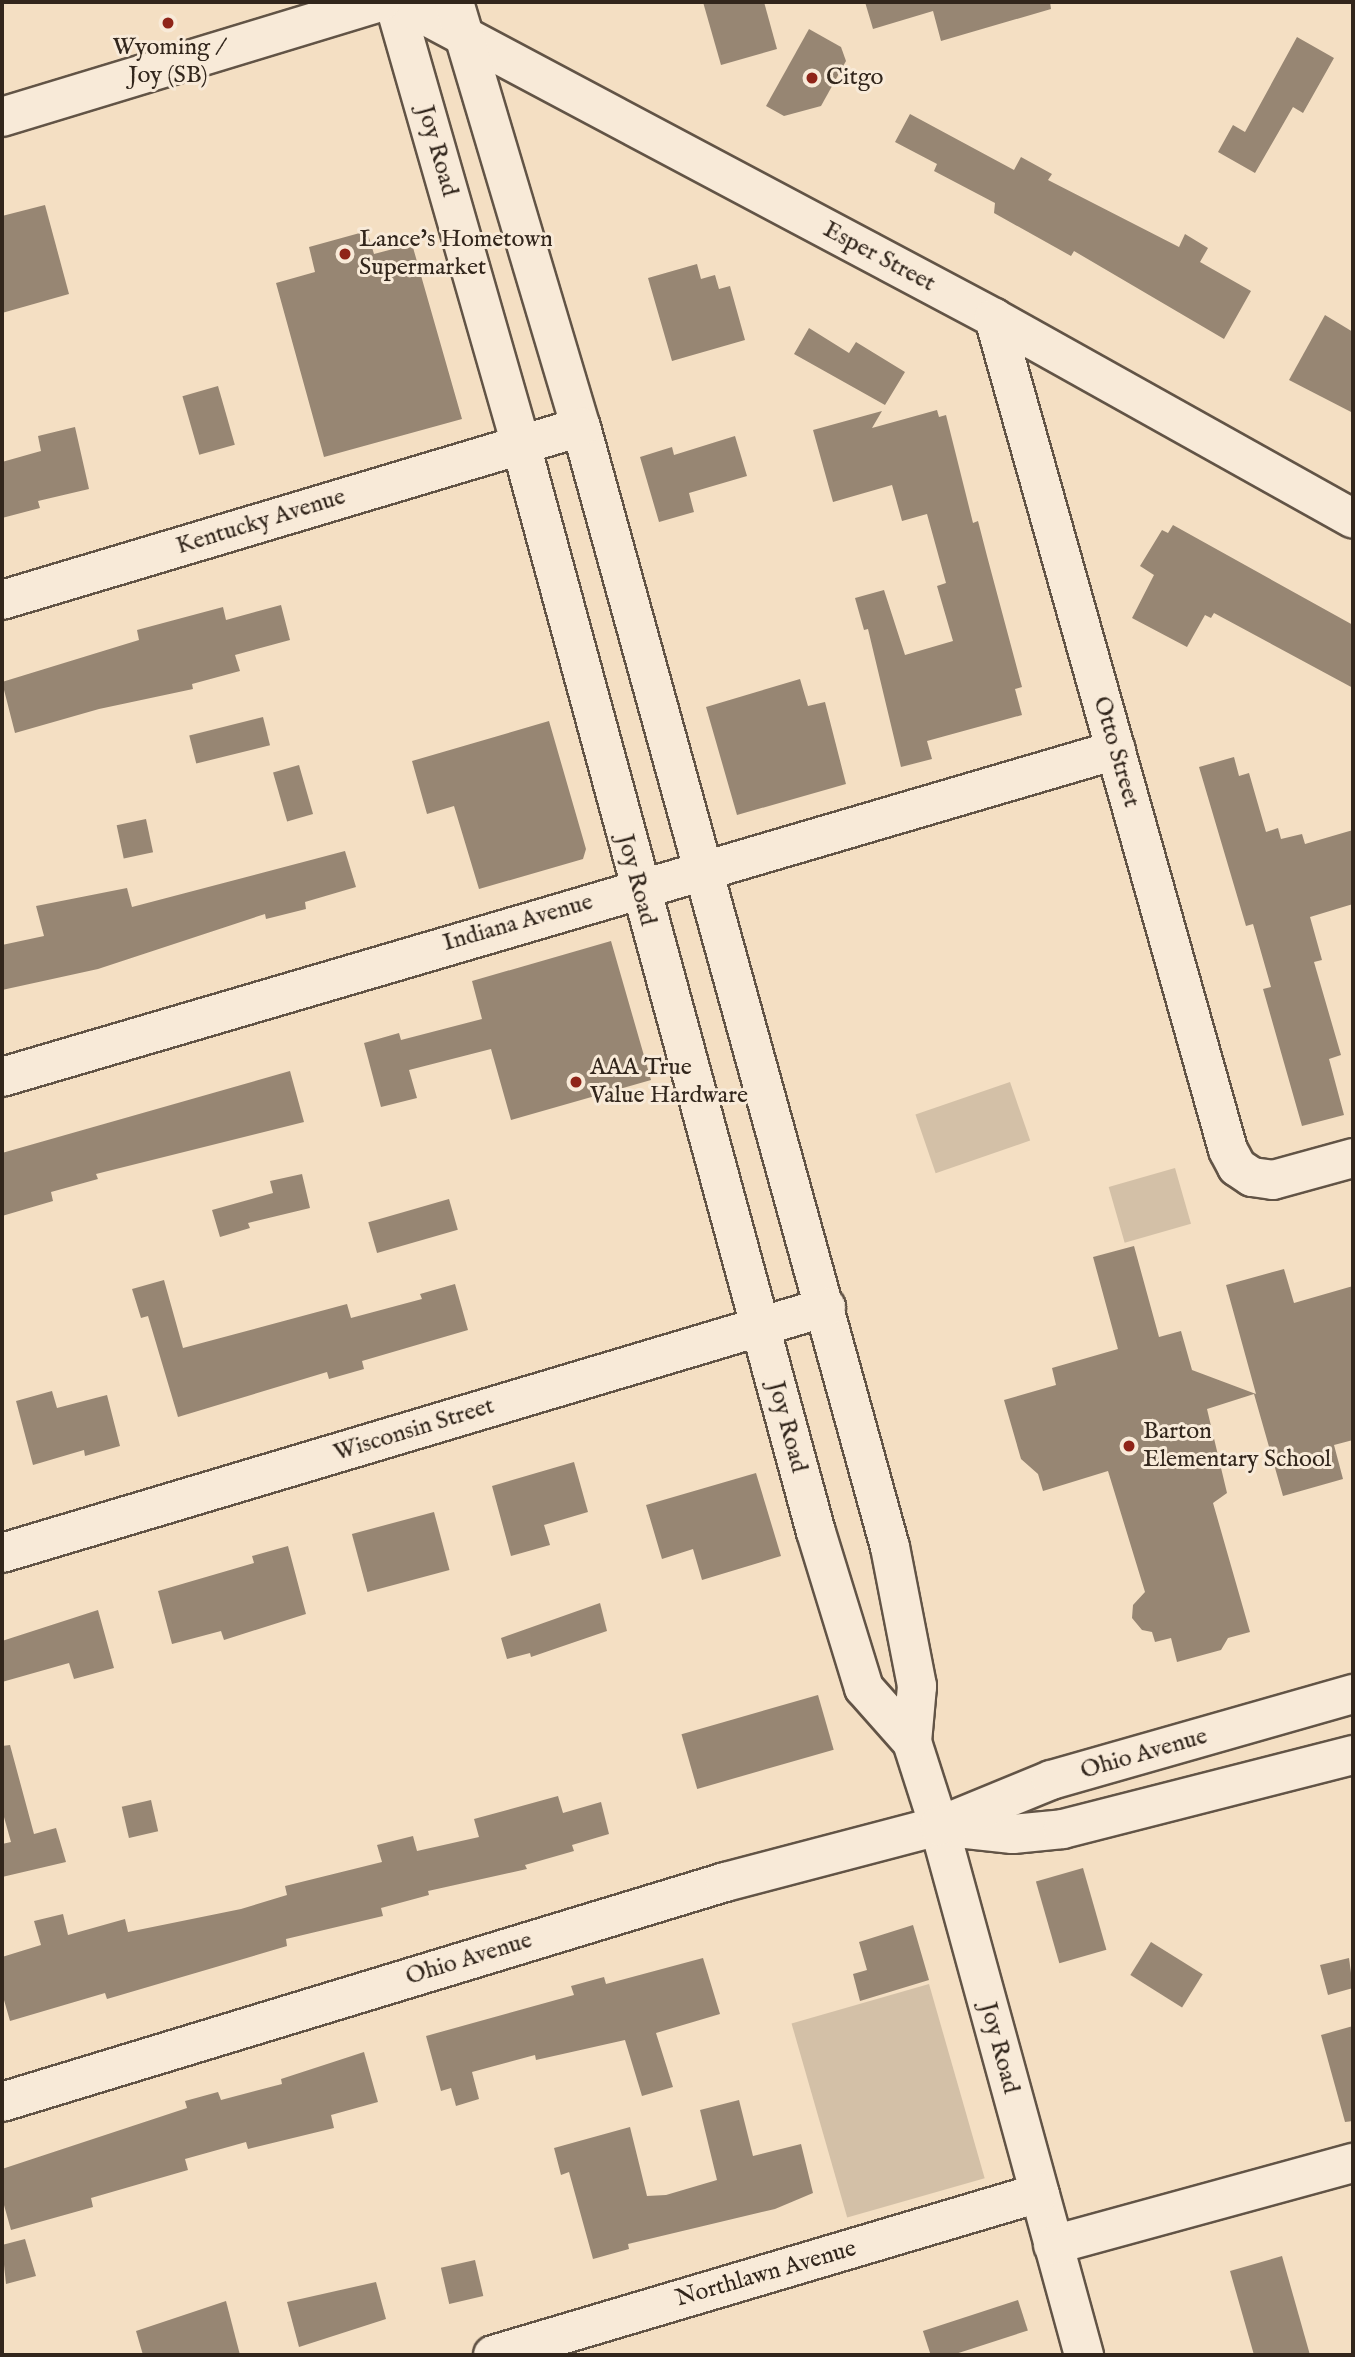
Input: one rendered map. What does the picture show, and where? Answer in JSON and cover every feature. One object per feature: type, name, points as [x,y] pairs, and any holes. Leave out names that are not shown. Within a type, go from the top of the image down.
[{"type":"street","points":[[2,117],[380,2]]},
{"type":"street","name":"Joy Road","points":[[394,2],[521,445],[638,887],[864,1688],[912,1742]]},
{"type":"street","name":"Esper Street","points":[[400,2],[459,18],[1353,519]]},
{"type":"street","name":"Joy Road","points":[[459,18],[580,427],[826,1307],[906,1610],[917,1686],[912,1742],[939,1826],[1084,2355]]},
{"type":"street","points":[[440,161],[497,145]]},
{"type":"street","name":"Otto Street","points":[[994,318],[1228,1150],[1237,1167],[1252,1177],[1273,1180],[1353,1158]]},
{"type":"street","name":"Kentucky Avenue","points":[[2,600],[580,427]]},
{"type":"street","name":"Indiana Avenue","points":[[2,1077],[638,887],[1116,750]]},
{"type":"street","name":"Wisconsin Street","points":[[2,1553],[826,1307]]},
{"type":"street","name":"Ohio Avenue","points":[[2,2102],[725,1882],[939,1826],[1051,1780],[1353,1694]]},
{"type":"street","name":"Ohio Avenue","points":[[939,1826],[1013,1834],[1063,1829],[1353,1755]]},
{"type":"street","points":[[1053,2245],[1353,2163]]},
{"type":"street","name":"Northlawn Avenue","points":[[493,2355],[1039,2193]]},
{"type":"shaded area","points":[[1010,1082],[1030,1141],[936,1173],[915,1115]]},
{"type":"shaded area","points":[[1175,1168],[1191,1224],[1125,1243],[1109,1187]]},
{"type":"shaded area","points":[[929,1984],[985,2178],[847,2218],[792,2023]]},
{"type":"building","points":[[703,2],[764,2],[777,49],[721,65]]},
{"type":"building","points":[[865,2],[1050,2],[1051,9],[941,41],[933,11],[873,29]]},
{"type":"building","points":[[809,29],[841,47],[846,61],[821,106],[784,116],[766,106]]},
{"type":"building","points":[[1297,37],[1334,58],[1303,113],[1293,107],[1255,173],[1218,152],[1233,125],[1245,132]]},
{"type":"building","points":[[910,114],[1014,170],[1021,157],[1052,174],[1048,180],[1179,247],[1185,234],[1208,248],[1200,262],[1251,291],[1224,339],[1074,251],[1071,256],[994,213],[995,203],[934,171],[937,164],[895,142]]},
{"type":"building","points":[[45,205],[69,294],[2,313],[2,216]]},
{"type":"building","points":[[367,231],[374,254],[412,244],[462,419],[324,457],[276,283],[315,272],[309,247]]},
{"type":"building","points":[[697,264],[701,279],[715,275],[719,289],[730,286],[745,340],[672,361],[648,278]]},
{"type":"building","points":[[1325,315],[1353,332],[1353,413],[1289,380]]},
{"type":"building","points":[[809,328],[849,353],[856,342],[905,372],[885,405],[794,354]]},
{"type":"building","points":[[218,386],[235,445],[199,455],[182,396]]},
{"type":"building","points":[[937,410],[939,417],[946,415],[973,523],[978,521],[1022,687],[1015,689],[1022,715],[927,741],[932,759],[901,767],[868,629],[864,630],[855,598],[884,590],[905,655],[953,641],[937,586],[946,583],[927,514],[902,521],[892,485],[833,502],[813,430],[882,411],[872,428]]},
{"type":"building","points":[[75,427],[89,489],[38,501],[40,508],[2,518],[2,462],[41,451],[38,436]]},
{"type":"building","points":[[735,436],[747,476],[689,493],[694,512],[659,522],[640,457],[672,447],[674,455]]},
{"type":"building","points":[[1173,525],[1353,625],[1353,688],[1214,613],[1211,618],[1205,615],[1187,647],[1132,618],[1154,575],[1140,566],[1162,530],[1168,533]]},
{"type":"building","points":[[281,605],[290,640],[235,655],[240,671],[192,684],[193,689],[99,709],[15,733],[2,682],[139,640],[137,630],[223,607],[226,620]]},
{"type":"building","points":[[800,679],[808,706],[825,702],[846,784],[737,815],[706,707]]},
{"type":"building","points":[[263,717],[270,745],[196,764],[189,735]]},
{"type":"building","points":[[549,721],[586,849],[583,859],[479,889],[454,806],[427,814],[412,761]]},
{"type":"building","points":[[1234,757],[1239,776],[1249,773],[1266,832],[1278,828],[1281,839],[1302,834],[1305,844],[1353,830],[1353,904],[1310,917],[1322,960],[1314,962],[1341,1055],[1329,1059],[1344,1115],[1302,1126],[1263,989],[1271,987],[1253,924],[1246,926],[1199,767]]},
{"type":"building","points":[[299,765],[313,814],[287,821],[273,772]]},
{"type":"building","points":[[146,819],[153,852],[124,858],[117,825]]},
{"type":"building","points":[[345,851],[356,887],[305,902],[306,909],[266,919],[265,914],[98,969],[2,990],[2,945],[44,936],[36,906],[127,888],[132,907]]},
{"type":"building","points":[[611,941],[651,1080],[511,1120],[491,1049],[409,1070],[417,1098],[381,1107],[364,1043],[399,1033],[401,1040],[482,1019],[472,981]]},
{"type":"building","points":[[290,1071],[304,1122],[96,1174],[98,1179],[51,1192],[53,1201],[2,1216],[2,1153]]},
{"type":"building","points":[[302,1174],[310,1208],[248,1223],[250,1228],[220,1237],[212,1210],[273,1193],[270,1181]]},
{"type":"building","points":[[449,1199],[458,1230],[377,1253],[368,1222]]},
{"type":"building","points":[[1134,1246],[1159,1337],[1181,1331],[1192,1370],[1256,1394],[1226,1285],[1284,1269],[1294,1303],[1353,1286],[1353,1440],[1334,1445],[1343,1479],[1283,1496],[1254,1394],[1207,1409],[1227,1493],[1213,1503],[1250,1632],[1228,1638],[1221,1650],[1177,1662],[1171,1638],[1155,1642],[1152,1632],[1142,1630],[1132,1618],[1133,1605],[1145,1592],[1108,1471],[1043,1491],[1038,1474],[1021,1459],[1004,1400],[1056,1385],[1052,1368],[1118,1349],[1093,1257]]},
{"type":"building","points":[[164,1280],[183,1348],[347,1304],[351,1318],[422,1299],[420,1294],[455,1284],[468,1330],[362,1361],[364,1369],[329,1379],[327,1372],[178,1417],[148,1316],[141,1318],[132,1289]]},
{"type":"building","points":[[52,1391],[57,1408],[107,1395],[120,1446],[85,1456],[84,1450],[33,1465],[16,1401]]},
{"type":"building","points":[[574,1462],[588,1512],[544,1525],[550,1545],[511,1556],[492,1486]]},
{"type":"building","points":[[756,1473],[781,1556],[702,1580],[693,1549],[662,1559],[646,1505]]},
{"type":"building","points":[[434,1512],[450,1570],[367,1592],[352,1534]]},
{"type":"building","points":[[288,1546],[306,1614],[224,1640],[221,1631],[172,1644],[158,1591],[254,1563],[252,1556]]},
{"type":"building","points":[[600,1603],[607,1631],[531,1657],[530,1653],[507,1659],[501,1638]]},
{"type":"building","points":[[98,1610],[114,1668],[74,1679],[69,1663],[2,1682],[2,1641]]},
{"type":"building","points":[[818,1695],[834,1750],[697,1789],[682,1734]]},
{"type":"building","points":[[10,1745],[34,1834],[56,1828],[66,1862],[2,1877],[2,1844],[11,1842],[2,1810],[2,1746]]},
{"type":"building","points":[[558,1796],[563,1813],[601,1802],[609,1834],[572,1845],[574,1851],[525,1865],[527,1869],[428,1891],[429,1895],[381,1908],[383,1916],[286,1939],[287,1946],[107,1999],[105,1993],[10,2021],[2,1993],[2,1957],[41,1945],[34,1921],[63,1914],[68,1935],[125,1919],[128,1932],[241,1909],[287,1895],[285,1886],[382,1862],[377,1845],[413,1836],[417,1851],[479,1837],[474,1819]]},
{"type":"building","points":[[151,1800],[158,1831],[129,1838],[122,1807]]},
{"type":"building","points":[[1083,1868],[1106,1950],[1059,1963],[1036,1882]]},
{"type":"building","points":[[913,1925],[929,1980],[860,2001],[853,1974],[867,1970],[859,1942]]},
{"type":"building","points":[[1151,1942],[1203,1974],[1182,2007],[1130,1975]]},
{"type":"building","points":[[703,1958],[720,2014],[656,2033],[673,2087],[642,2096],[625,2040],[536,2060],[535,2055],[472,2072],[479,2099],[456,2106],[451,2088],[441,2091],[426,2036],[574,1995],[571,1986],[604,1977],[606,1984]]},
{"type":"building","points":[[1349,1958],[1353,1988],[1328,1995],[1320,1965]]},
{"type":"building","points":[[1353,2026],[1353,2121],[1345,2122],[1321,2035]]},
{"type":"building","points":[[364,2052],[378,2102],[331,2115],[334,2128],[248,2149],[246,2142],[185,2159],[188,2170],[91,2198],[93,2207],[11,2230],[2,2198],[2,2169],[187,2108],[185,2101],[218,2092],[221,2100],[282,2084],[281,2079]]},
{"type":"building","points":[[739,2100],[753,2156],[801,2144],[813,2193],[775,2209],[628,2244],[629,2249],[593,2259],[569,2172],[561,2175],[554,2148],[630,2127],[647,2196],[666,2195],[717,2180],[700,2110]]},
{"type":"building","points":[[25,2239],[36,2276],[6,2284],[2,2245]]},
{"type":"building","points":[[1282,2256],[1310,2355],[1254,2355],[1230,2271]]},
{"type":"building","points":[[475,2260],[483,2296],[449,2304],[441,2268]]},
{"type":"building","points":[[376,2282],[386,2319],[299,2347],[287,2302]]},
{"type":"building","points":[[1018,2300],[1028,2330],[952,2355],[931,2355],[923,2331]]},
{"type":"building","points":[[226,2301],[240,2355],[143,2355],[136,2331]]},
{"type":"place","name":"Wyoming / Joy (SB)","points":[[168,23]]},
{"type":"place","name":"Citgo","points":[[812,78]]},
{"type":"place","name":"Lance's Hometown Supermarket","points":[[345,254]]},
{"type":"place","name":"AAA True Value Hardware","points":[[576,1082]]},
{"type":"place","name":"Barton Elementary School","points":[[1129,1446]]}]
